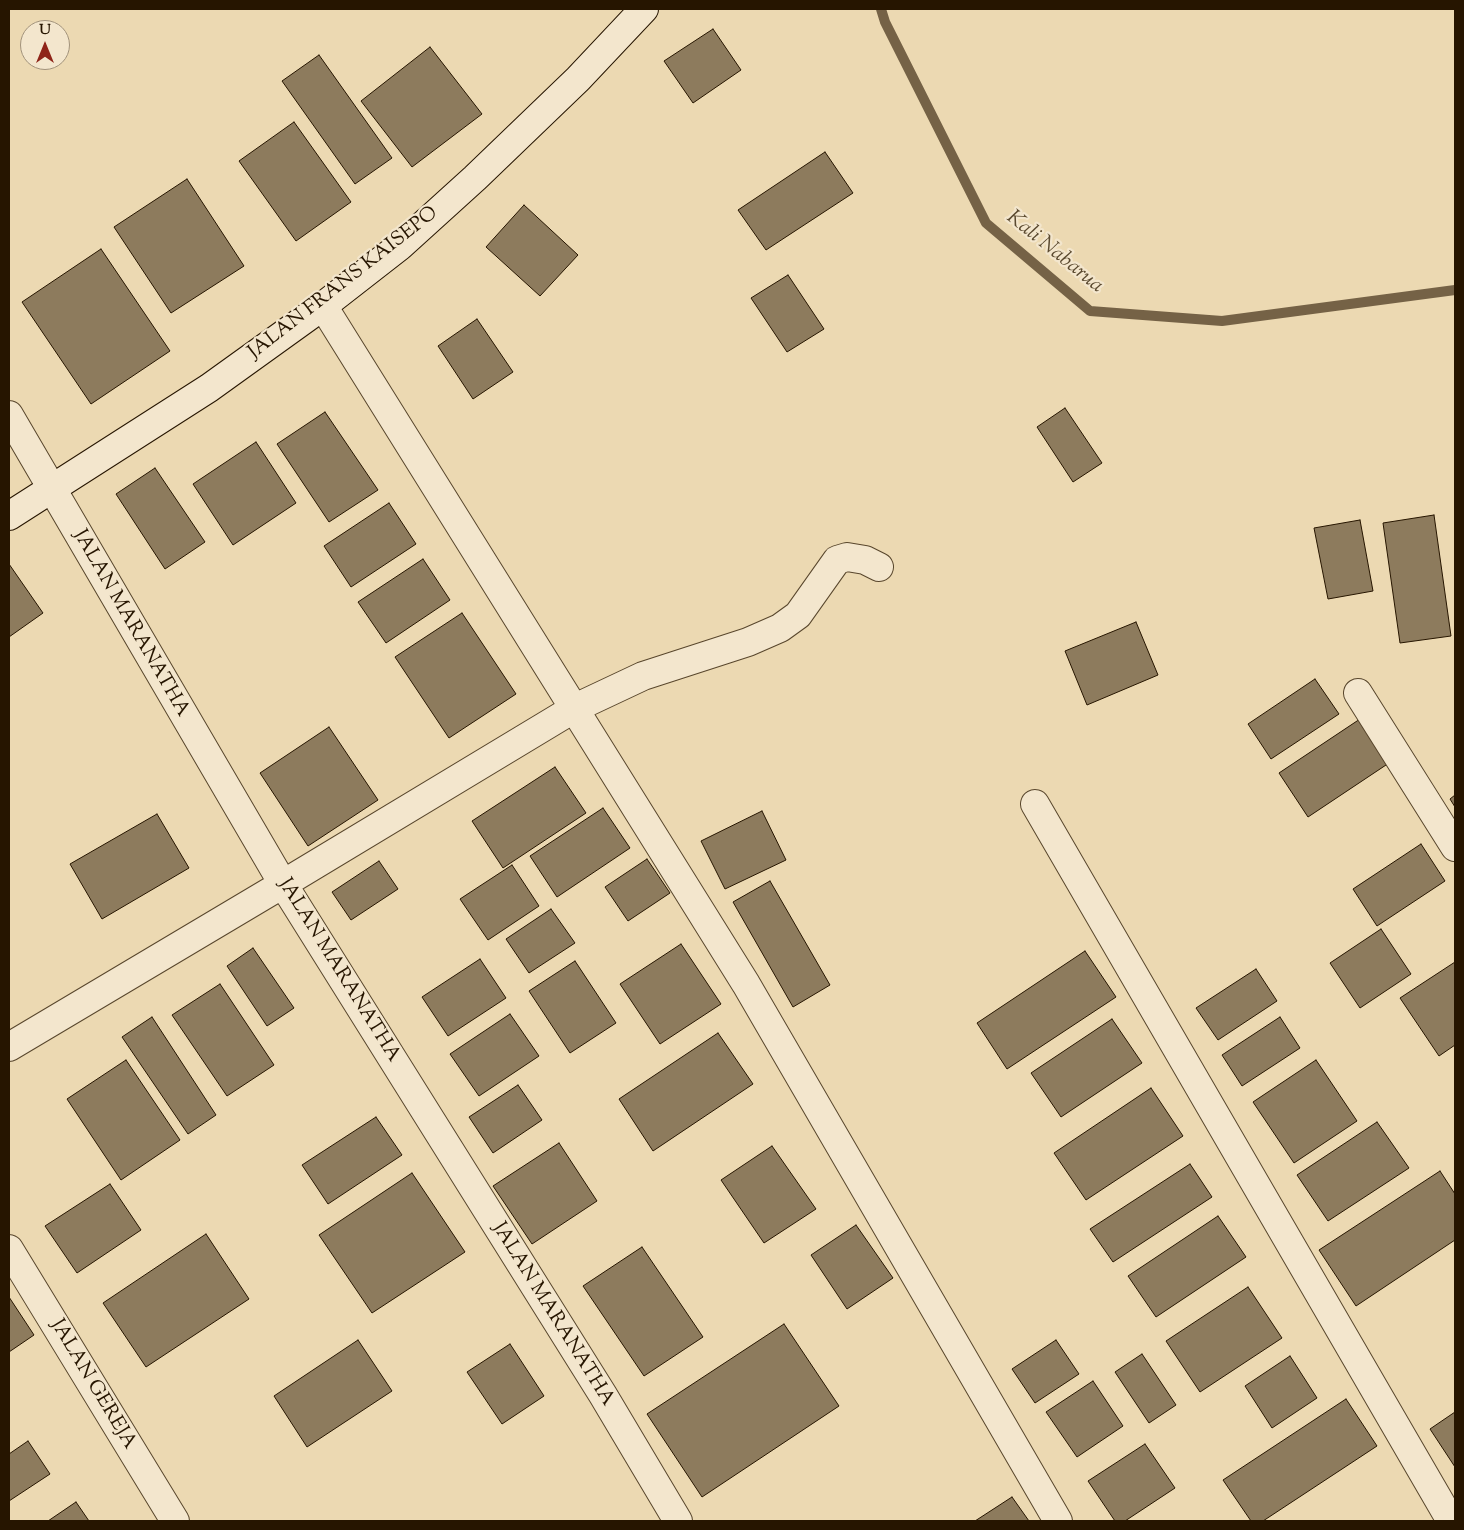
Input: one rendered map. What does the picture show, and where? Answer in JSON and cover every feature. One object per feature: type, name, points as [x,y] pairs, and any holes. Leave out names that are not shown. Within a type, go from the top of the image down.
[{"type":"street","name":"JALAN FRANS KAISEPO","points":[[9,516],[208,388],[323,306],[400,246],[578,80],[644,9]]},
{"type":"street","points":[[323,306],[746,984],[1058,1521]]},
{"type":"street","name":"JALAN MARANATHA","points":[[9,416],[284,884],[598,1387],[678,1521]]},
{"type":"street","points":[[9,1048],[575,708],[643,676],[748,642],[780,628],[798,615],[837,560],[847,557],[865,560],[879,567]]},
{"type":"street","points":[[1358,693],[1455,847]]},
{"type":"street","points":[[1034,804],[1451,1521]]},
{"type":"street","name":"JALAN GEREJA","points":[[9,1249],[174,1521]]},
{"type":"building","points":[[713,29],[741,70],[693,103],[664,61]]},
{"type":"building","points":[[430,47],[482,114],[412,167],[361,101]]},
{"type":"building","points":[[319,55],[392,158],[355,184],[282,81]]},
{"type":"building","points":[[294,122],[351,202],[296,241],[239,161]]},
{"type":"building","points":[[825,152],[853,193],[766,250],[738,210]]},
{"type":"building","points":[[187,179],[244,266],[171,313],[114,227]]},
{"type":"building","points":[[524,205],[578,255],[540,296],[486,247]]},
{"type":"building","points":[[101,249],[170,351],[91,404],[22,302]]},
{"type":"building","points":[[788,275],[824,329],[787,352],[751,298]]},
{"type":"building","points":[[477,319],[513,372],[473,399],[438,346]]},
{"type":"building","points":[[1065,408],[1102,463],[1073,482],[1037,427]]},
{"type":"building","points":[[325,412],[378,490],[329,522],[277,444]]},
{"type":"building","points":[[256,442],[296,503],[233,545],[193,484]]},
{"type":"building","points":[[155,468],[205,542],[165,569],[116,494]]},
{"type":"building","points":[[389,503],[416,544],[351,587],[324,546]]},
{"type":"building","points":[[1434,515],[1451,636],[1400,643],[1383,523]]},
{"type":"building","points":[[1360,520],[1373,591],[1328,599],[1314,528]]},
{"type":"building","points":[[423,559],[450,600],[386,643],[358,602]]},
{"type":"building","points":[[9,564],[43,613],[9,637]]},
{"type":"building","points":[[462,613],[516,694],[449,738],[395,657]]},
{"type":"building","points":[[1136,622],[1158,675],[1087,705],[1065,651]]},
{"type":"building","points":[[1315,679],[1339,714],[1271,759],[1248,724]]},
{"type":"building","points":[[1366,715],[1395,759],[1308,817],[1279,773]]},
{"type":"building","points":[[329,727],[378,800],[308,846],[260,773]]},
{"type":"building","points":[[555,767],[586,813],[503,868],[472,821]]},
{"type":"building","points":[[1455,795],[1455,807],[1450,799]]},
{"type":"building","points":[[603,808],[630,848],[557,897],[530,856]]},
{"type":"building","points":[[762,811],[786,860],[725,889],[701,841]]},
{"type":"building","points":[[157,814],[189,868],[102,919],[70,864]]},
{"type":"building","points":[[1421,844],[1445,881],[1377,926],[1353,889]]},
{"type":"building","points":[[647,859],[670,893],[628,921],[605,887]]},
{"type":"building","points":[[379,861],[398,889],[351,920],[332,892]]},
{"type":"building","points":[[512,865],[539,906],[488,940],[460,899]]},
{"type":"building","points":[[770,881],[830,985],[793,1007],[733,902]]},
{"type":"building","points":[[551,909],[575,943],[529,973],[506,939]]},
{"type":"building","points":[[1381,929],[1411,974],[1360,1008],[1330,963]]},
{"type":"building","points":[[681,944],[721,1004],[660,1044],[620,984]]},
{"type":"building","points":[[253,948],[294,1008],[267,1026],[227,966]]},
{"type":"building","points":[[1085,951],[1116,997],[1007,1069],[977,1023]]},
{"type":"building","points":[[480,959],[506,998],[448,1036],[422,997]]},
{"type":"building","points":[[575,961],[616,1023],[570,1053],[529,991]]},
{"type":"building","points":[[1455,962],[1455,1045],[1439,1056],[1400,998]]},
{"type":"building","points":[[1256,969],[1277,1001],[1218,1040],[1196,1008]]},
{"type":"building","points":[[220,984],[274,1065],[227,1096],[172,1015]]},
{"type":"building","points":[[510,1014],[539,1056],[479,1096],[450,1054]]},
{"type":"building","points":[[152,1017],[216,1115],[188,1134],[122,1037]]},
{"type":"building","points":[[1280,1017],[1300,1048],[1242,1086],[1222,1055]]},
{"type":"building","points":[[1112,1019],[1142,1063],[1061,1117],[1031,1073]]},
{"type":"building","points":[[718,1033],[753,1084],[653,1151],[619,1099]]},
{"type":"building","points":[[126,1060],[180,1140],[121,1180],[67,1099]]},
{"type":"building","points":[[1316,1060],[1357,1121],[1294,1163],[1253,1102]]},
{"type":"building","points":[[518,1085],[542,1120],[493,1153],[469,1117]]},
{"type":"building","points":[[1151,1088],[1183,1136],[1086,1200],[1054,1153]]},
{"type":"building","points":[[376,1117],[402,1155],[328,1204],[302,1165]]},
{"type":"building","points":[[1377,1122],[1409,1168],[1328,1221],[1297,1175]]},
{"type":"building","points":[[559,1143],[597,1201],[532,1244],[493,1186]]},
{"type":"building","points":[[772,1146],[816,1209],[764,1243],[721,1180]]},
{"type":"building","points":[[1190,1164],[1212,1197],[1113,1262],[1090,1229]]},
{"type":"building","points":[[1440,1171],[1455,1194],[1455,1240],[1356,1306],[1319,1250]]},
{"type":"building","points":[[412,1173],[465,1252],[372,1313],[319,1235]]},
{"type":"building","points":[[110,1184],[141,1230],[77,1273],[45,1226]]},
{"type":"building","points":[[1218,1216],[1246,1257],[1156,1317],[1128,1276]]},
{"type":"building","points":[[856,1225],[893,1278],[847,1309],[811,1255]]},
{"type":"building","points":[[206,1234],[249,1299],[146,1367],[103,1303]]},
{"type":"building","points":[[642,1247],[703,1337],[644,1376],[583,1286]]},
{"type":"building","points":[[1248,1287],[1282,1338],[1200,1392],[1166,1341]]},
{"type":"building","points":[[9,1297],[34,1335],[9,1352]]},
{"type":"building","points":[[784,1324],[839,1406],[702,1497],[647,1414]]},
{"type":"building","points":[[358,1340],[392,1391],[307,1447],[274,1396]]},
{"type":"building","points":[[1056,1340],[1079,1374],[1035,1403],[1012,1369]]},
{"type":"building","points":[[510,1344],[544,1396],[502,1424],[467,1372]]},
{"type":"building","points":[[1142,1354],[1176,1405],[1149,1423],[1115,1372]]},
{"type":"building","points":[[1290,1356],[1317,1398],[1272,1428],[1245,1386]]},
{"type":"building","points":[[1093,1381],[1123,1426],[1077,1457],[1046,1412]]},
{"type":"building","points":[[1346,1399],[1377,1446],[1263,1521],[1251,1521],[1223,1480]]},
{"type":"building","points":[[1455,1412],[1455,1467],[1430,1429]]},
{"type":"building","points":[[28,1441],[50,1474],[9,1501],[9,1454]]},
{"type":"building","points":[[1145,1444],[1175,1488],[1125,1521],[1115,1521],[1088,1481]]},
{"type":"building","points":[[1012,1497],[1029,1521],[975,1521]]},
{"type":"building","points":[[76,1502],[89,1521],[48,1521]]},
{"type":"waterway","name":"Kali Nabarua","points":[[881,9],[885,22],[986,223],[1090,311],[1222,321],[1455,290]]}]
